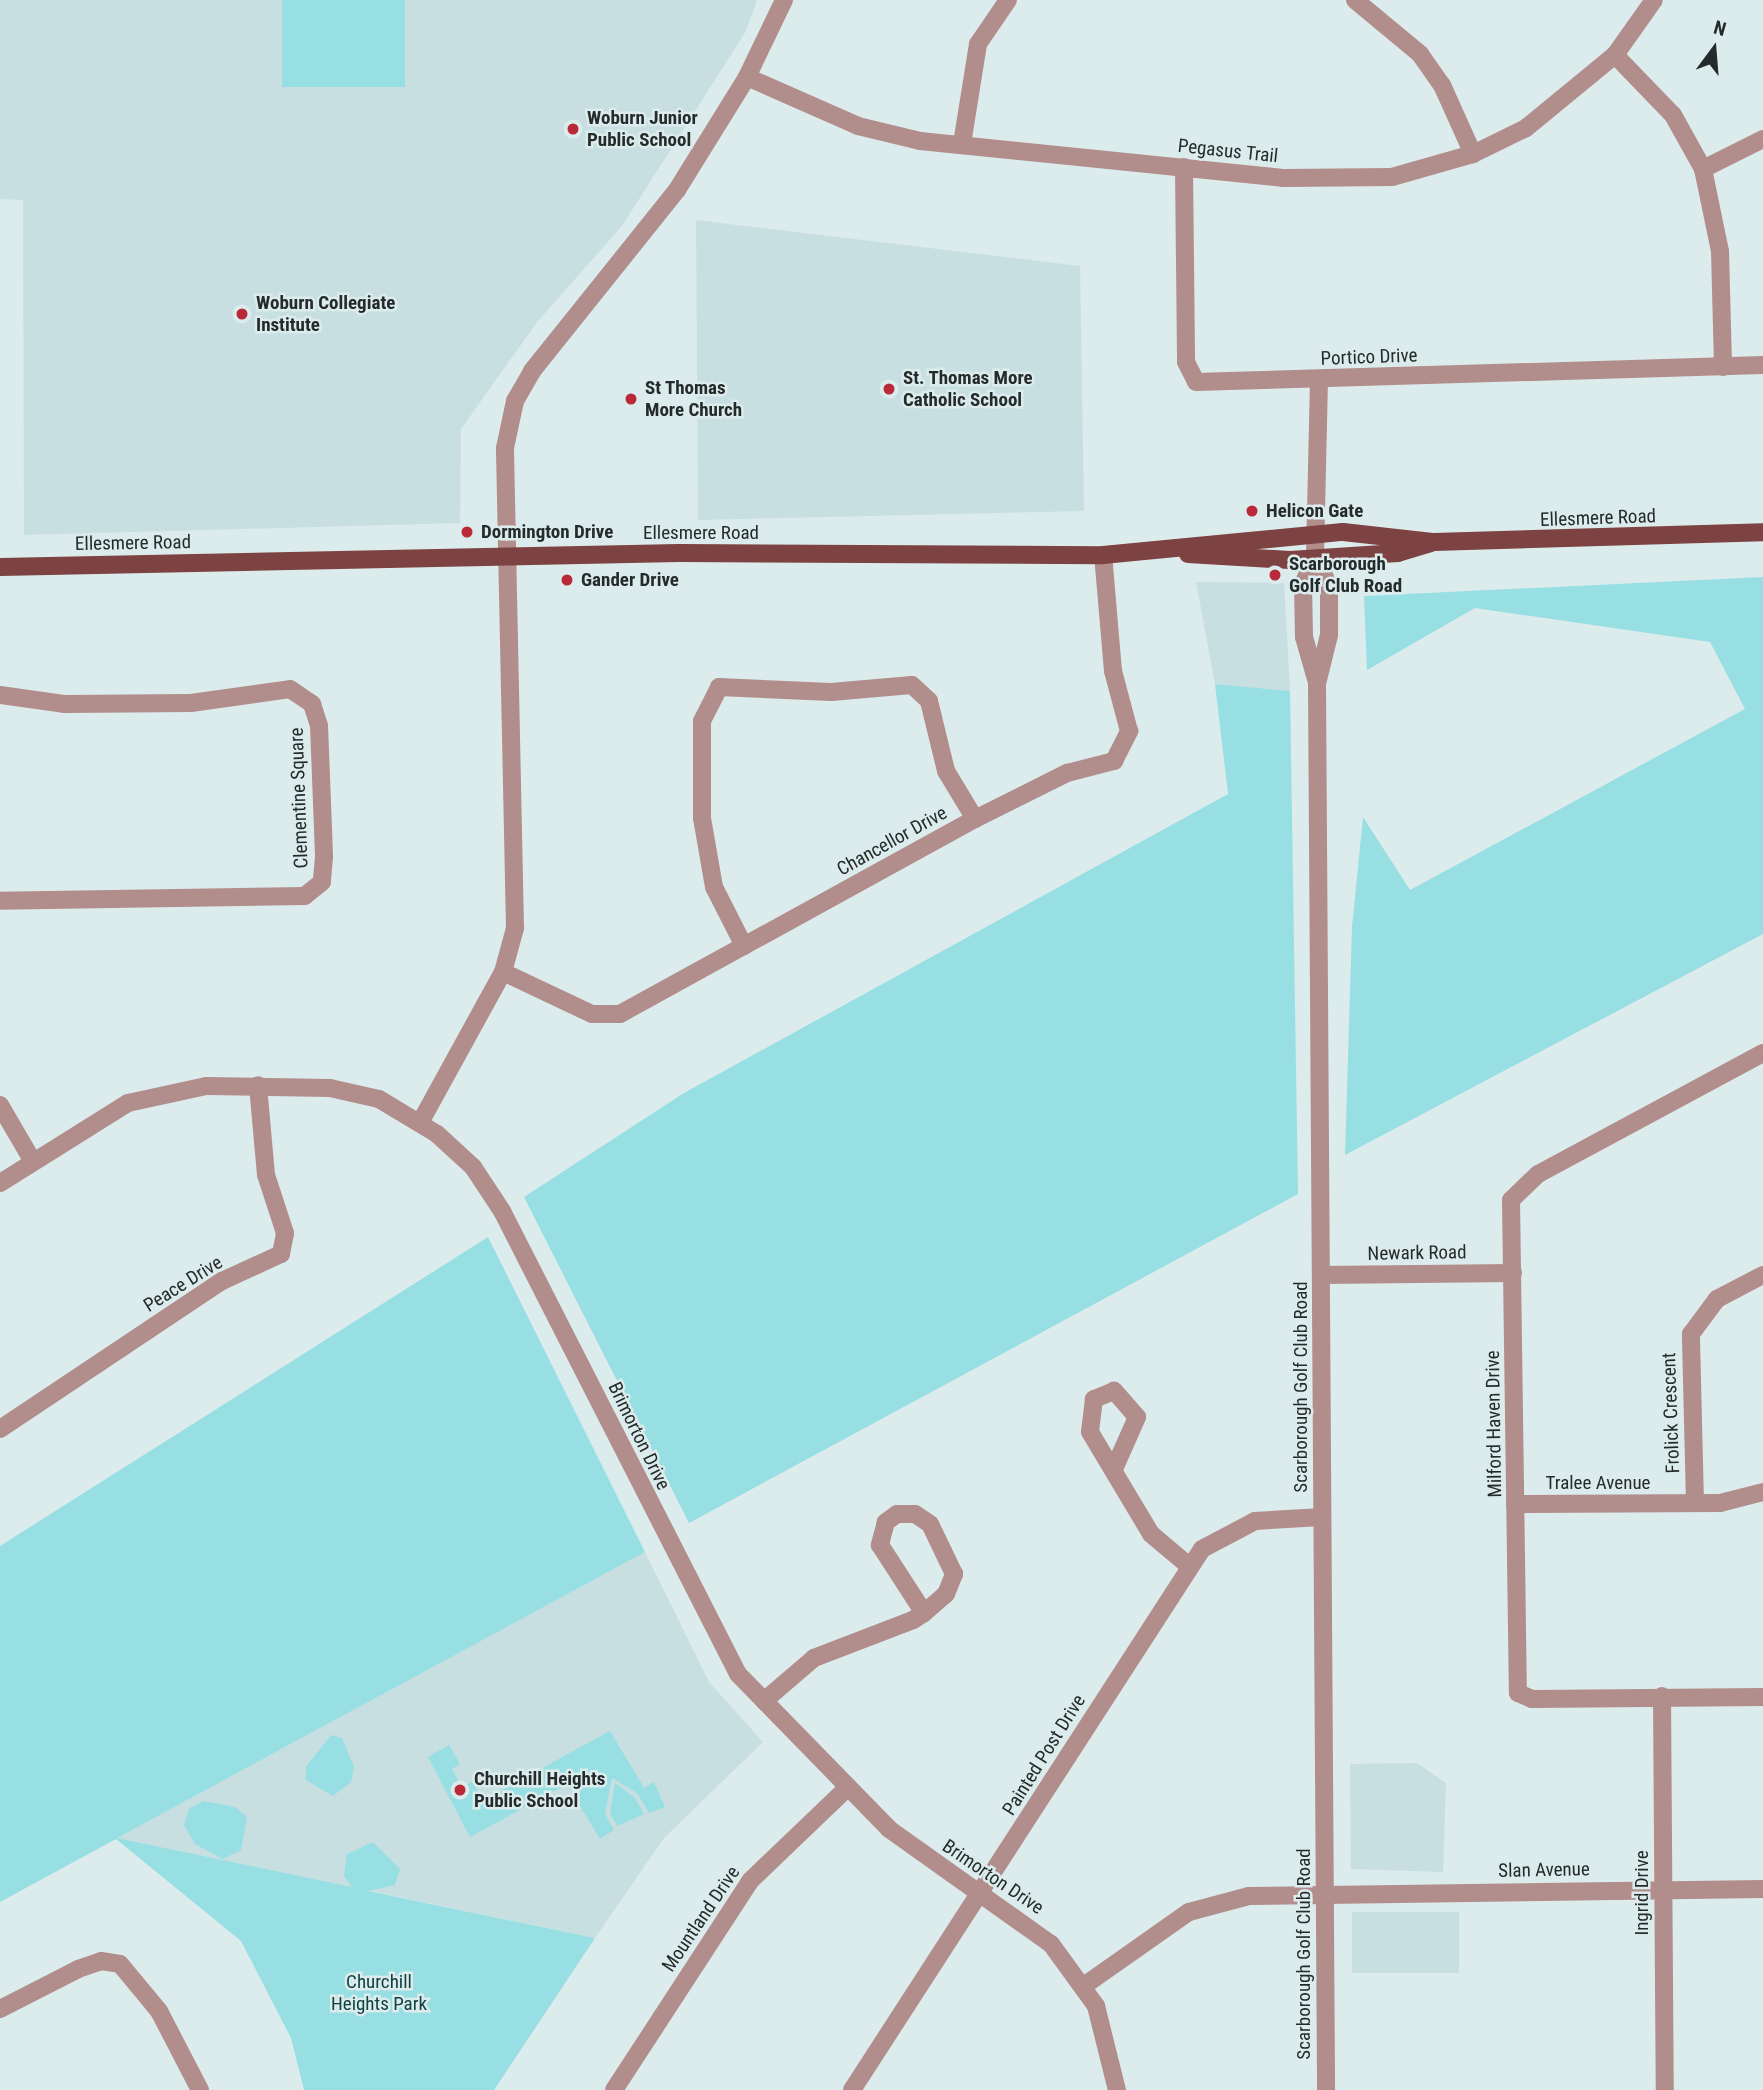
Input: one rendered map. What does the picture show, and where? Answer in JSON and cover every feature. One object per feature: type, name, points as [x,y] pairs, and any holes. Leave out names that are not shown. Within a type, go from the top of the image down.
[{"type":"main road","name":"Ellesmere Road","points":[[0,567],[509,558],[1103,555],[1314,534],[1434,542],[1763,532]]},
{"type":"main road","name":"Ellesmere Road","points":[[1149,551],[1315,558],[1398,553],[1434,542]]},
{"type":"street","points":[[421,1121],[503,972],[516,905],[505,448],[515,401],[532,371],[646,236],[747,77],[784,0]]},
{"type":"street","points":[[962,144],[978,44],[1008,0]]},
{"type":"street","points":[[1354,0],[1420,54],[1442,85],[1473,154]]},
{"type":"street","name":"Pegasus Trail","points":[[747,77],[858,126],[962,144],[1335,180],[1392,177],[1473,154],[1552,111],[1615,55],[1654,0]]},
{"type":"street","points":[[1615,55],[1673,116],[1703,169],[1720,251],[1723,367]]},
{"type":"street","points":[[1703,169],[1763,139]]},
{"type":"street","name":"Portico Drive","points":[[1184,167],[1188,376],[1219,386],[1319,380],[1763,365]]},
{"type":"street","points":[[1314,534],[1319,380]]},
{"type":"street","name":"Scarborough Golf Club Road","points":[[1314,534],[1315,558],[1329,586],[1329,635],[1317,684],[1325,2090]]},
{"type":"street","name":"Chancellor Drive","points":[[503,972],[593,1014],[620,1014],[975,819],[1067,773],[1114,761],[1128,743],[1113,671],[1103,555]]},
{"type":"street","name":"Scarborough Golf Club Road","points":[[1315,558],[1304,579],[1304,637],[1317,684]]},
{"type":"street","points":[[744,946],[714,887],[702,818],[702,721],[719,687],[831,692],[912,685],[929,701],[946,771],[975,819]]},
{"type":"street","name":"Clementine Square","points":[[0,695],[65,704],[191,703],[290,690],[312,704],[319,725],[324,857],[322,882],[305,896],[0,901]]},
{"type":"street","name":"Milford Haven Drive","points":[[1763,1053],[1524,1183],[1511,1200],[1518,1693],[1532,1699],[1763,1696]]},
{"type":"street","name":"Brimorton Drive","points":[[0,1182],[128,1103],[206,1086],[258,1085],[354,1093],[421,1121],[454,1148],[493,1195],[720,1643],[764,1701],[845,1790],[981,1894],[1024,1920],[1085,1985],[1107,2035],[1117,2090]]},
{"type":"street","name":"Peace Drive","points":[[0,1429],[222,1281],[281,1254],[285,1233],[266,1175],[258,1085]]},
{"type":"street","points":[[0,1105],[32,1160]]},
{"type":"street","name":"Newark Road","points":[[1321,1275],[1513,1273]]},
{"type":"street","name":"Frolick Crescent","points":[[1695,1503],[1691,1334],[1717,1299],[1763,1275]]},
{"type":"street","points":[[1114,1469],[1151,1534],[1189,1566]]},
{"type":"street","name":"Tralee Avenue","points":[[1516,1504],[1733,1502],[1763,1492]]},
{"type":"street","points":[[764,1701],[814,1658],[924,1614],[951,1587],[952,1567],[930,1524],[915,1514],[897,1514],[886,1522],[880,1545],[924,1614]]},
{"type":"street","name":"Painted Post Drive","points":[[852,2090],[981,1894],[1189,1566],[1216,1539],[1255,1521],[1322,1517]]},
{"type":"street","name":"Ingrid Drive","points":[[1662,1696],[1665,2090]]},
{"type":"street","name":"Mountland Drive","points":[[614,2090],[750,1881],[845,1790]]},
{"type":"street","name":"Slan Avenue","points":[[1085,1985],[1200,1908],[1249,1896],[1763,1889]]},
{"type":"street","points":[[0,2009],[78,1969],[101,1961],[120,1964],[159,2011],[200,2090]]},
{"type":"shaded area","name":"Woburn Collegiate Institute","points":[[0,0],[757,0],[746,31],[622,226],[538,321],[461,429],[460,523],[24,535],[23,200],[0,199]]},
{"type":"shaded area","name":"St. Thomas More Catholic School","points":[[696,220],[1080,266],[1084,511],[698,520]]},
{"type":"shaded area","points":[[1196,582],[1284,583],[1290,691],[1215,684]]},
{"type":"shaded area","name":"Churchill Heights Public School","points":[[645,1552],[709,1682],[763,1742],[664,1838],[595,1938],[116,1838]]},
{"type":"shaded area","points":[[1417,1763],[1446,1783],[1443,1872],[1351,1869],[1350,1764]]},
{"type":"shaded area","points":[[1352,1912],[1459,1912],[1459,1973],[1352,1973]]},
{"type":"green space","points":[[282,0],[405,0],[405,87],[282,87]]},
{"type":"green space","points":[[1763,577],[1763,934],[1345,1155],[1352,927],[1363,817],[1410,890],[1745,709],[1710,642],[1475,608],[1367,670],[1364,596]]},
{"type":"green space","points":[[1215,684],[1290,691],[1298,1194],[689,1523],[524,1197],[684,1093],[1228,794]]},
{"type":"green space","name":"Churchill Heights Park","points":[[488,1237],[645,1552],[117,1838],[352,1887],[344,1876],[347,1854],[373,1842],[400,1869],[395,1885],[368,1891],[595,1938],[494,2090],[304,2090],[291,2038],[241,1941],[116,1839],[0,1902],[0,1546]]},
{"type":"green space","points":[[610,1731],[644,1788],[654,1782],[665,1807],[649,1813],[637,1793],[612,1778],[605,1814],[614,1830],[600,1839],[567,1784],[470,1837],[428,1757],[449,1745],[460,1764],[452,1769],[462,1787],[473,1781],[482,1801]]},
{"type":"green space","points":[[331,1735],[342,1738],[354,1767],[351,1782],[333,1796],[306,1780],[306,1767]]},
{"type":"green space","points":[[615,1783],[635,1798],[644,1814],[617,1826],[610,1813]]},
{"type":"green space","points":[[203,1801],[235,1807],[247,1817],[241,1850],[223,1859],[195,1844],[184,1825],[189,1809]]},
{"type":"place","name":"Woburn Junior Public School","points":[[573,129]]},
{"type":"place","name":"Woburn Collegiate Institute","points":[[242,314]]},
{"type":"place","name":"St. Thomas More Catholic School","points":[[889,389]]},
{"type":"place","name":"St Thomas More Church","points":[[631,399]]},
{"type":"place","name":"Helicon Gate","points":[[1252,511]]},
{"type":"place","name":"Dormington Drive","points":[[467,532]]},
{"type":"place","name":"Scarborough Golf Club Road","points":[[1275,575]]},
{"type":"place","name":"Gander Drive","points":[[567,580]]},
{"type":"place","name":"Churchill Heights Public School","points":[[460,1790]]}]
